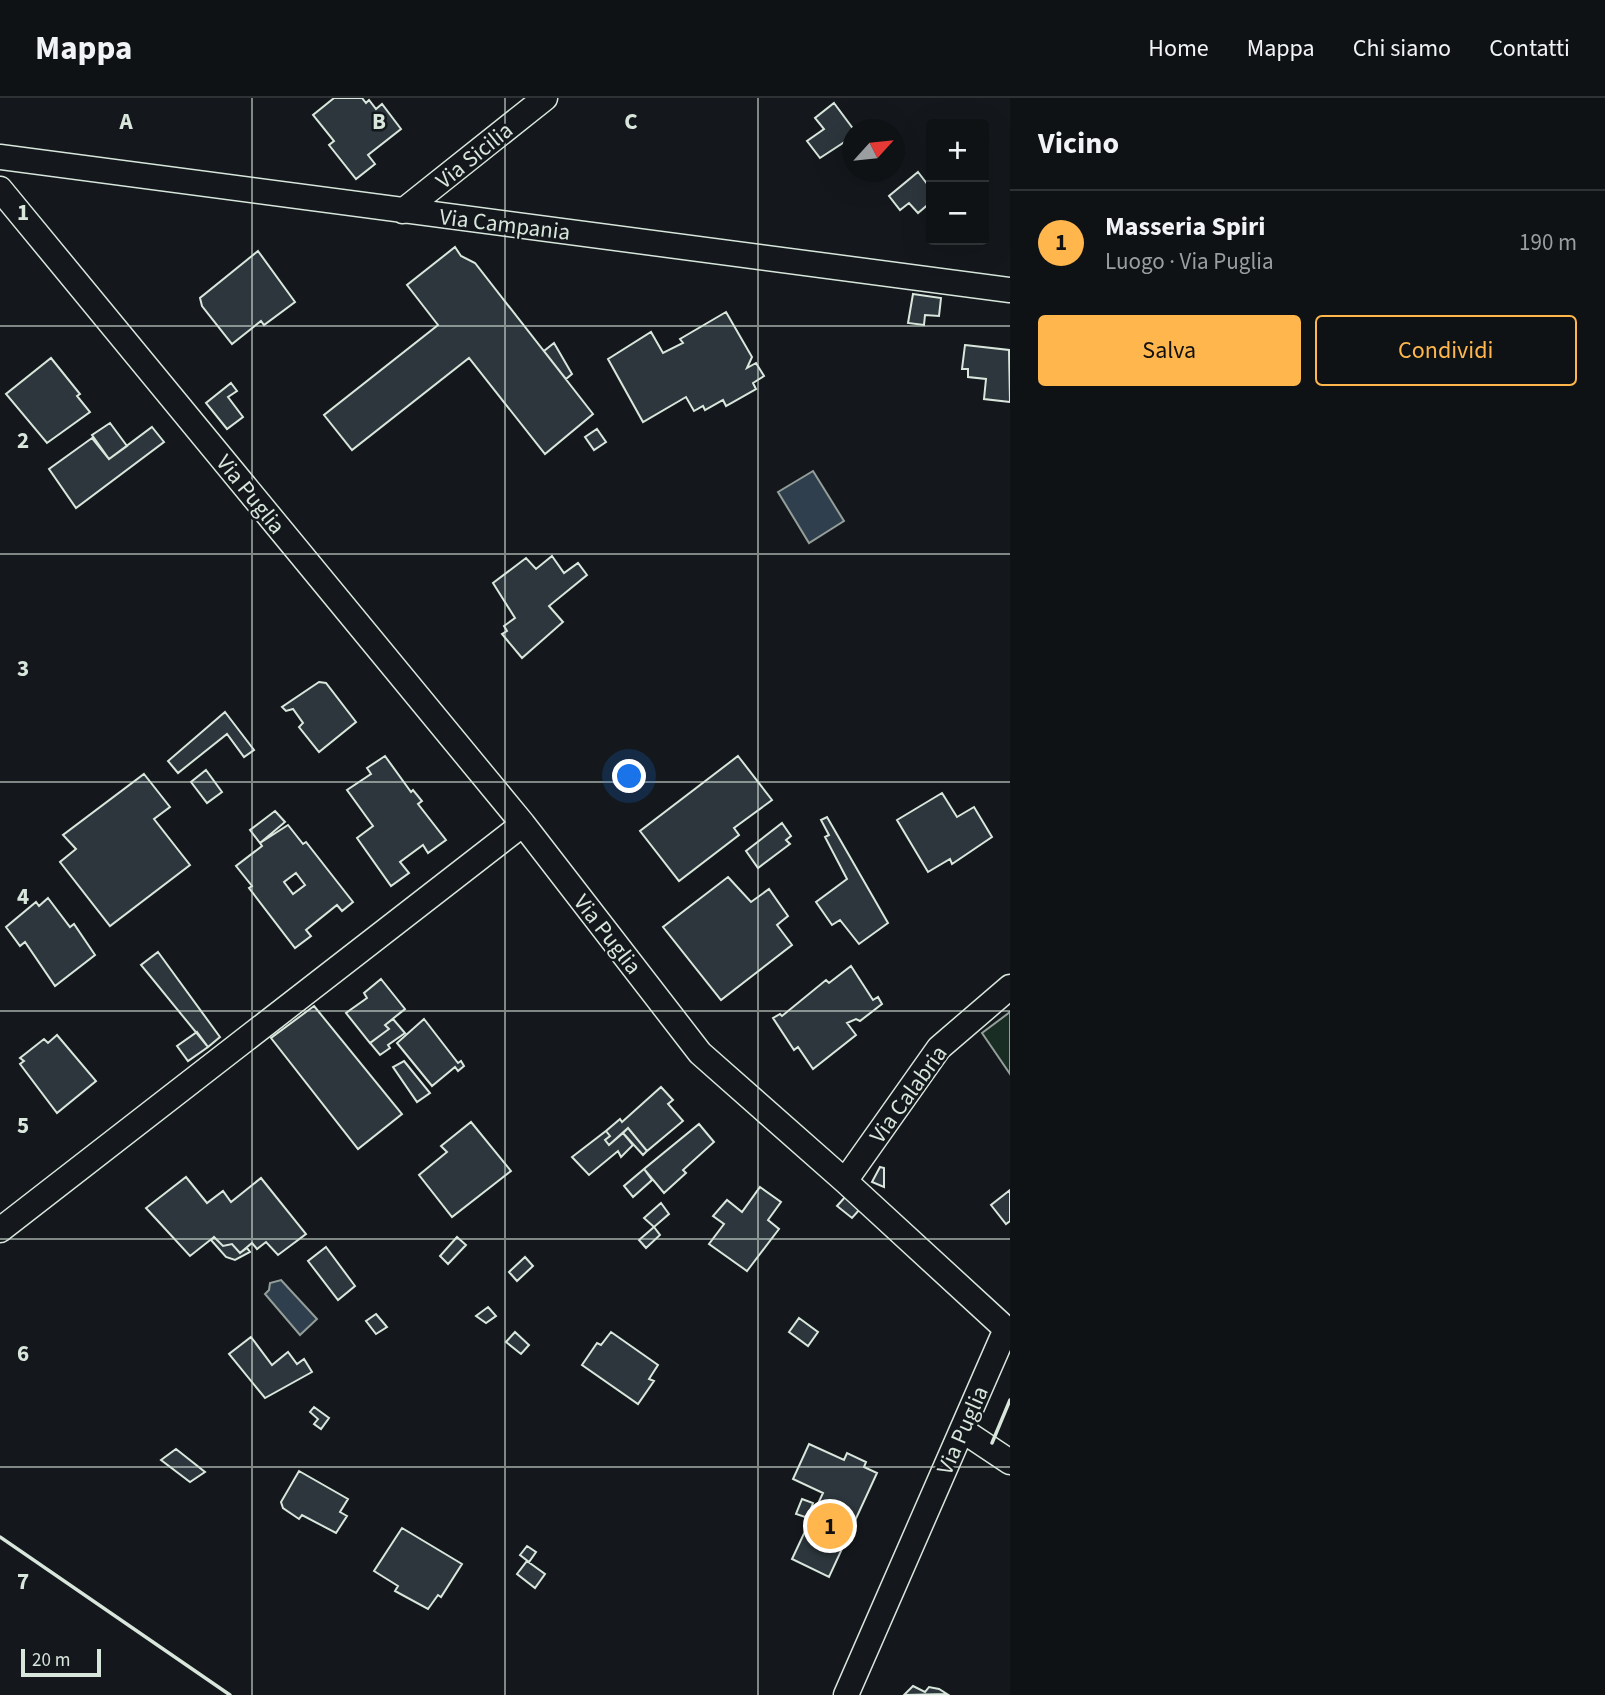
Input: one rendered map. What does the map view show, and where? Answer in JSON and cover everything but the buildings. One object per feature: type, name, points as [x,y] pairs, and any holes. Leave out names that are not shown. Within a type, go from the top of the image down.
[{"type":"street","name":"Via Sicilia","points":[[403,211],[545,98]]},
{"type":"street","name":"Via Campania","points":[[0,157],[1010,290]]},
{"type":"street","name":"Via Puglia","points":[[0,189],[523,824],[700,1053],[1006,1329],[846,1695]]},
{"type":"street","points":[[0,1230],[523,824]]},
{"type":"street","name":"Via Calabria","points":[[845,1181],[939,1048],[1010,987]]},
{"type":"street","points":[[962,1430],[1010,1462]]},
{"type":"green space","points":[[1010,1012],[1010,1074],[982,1033]]},
{"type":"water","points":[[813,471],[844,521],[809,543],[778,492]]},
{"type":"water","points":[[281,1280],[317,1319],[300,1335],[265,1294],[270,1283]]},
{"type":"wall","points":[[992,1443],[1010,1400]]},
{"type":"wall","points":[[0,1537],[230,1695]]},
{"type":"place","name":"Masseria Spiri","points":[[830,1526]]}]
